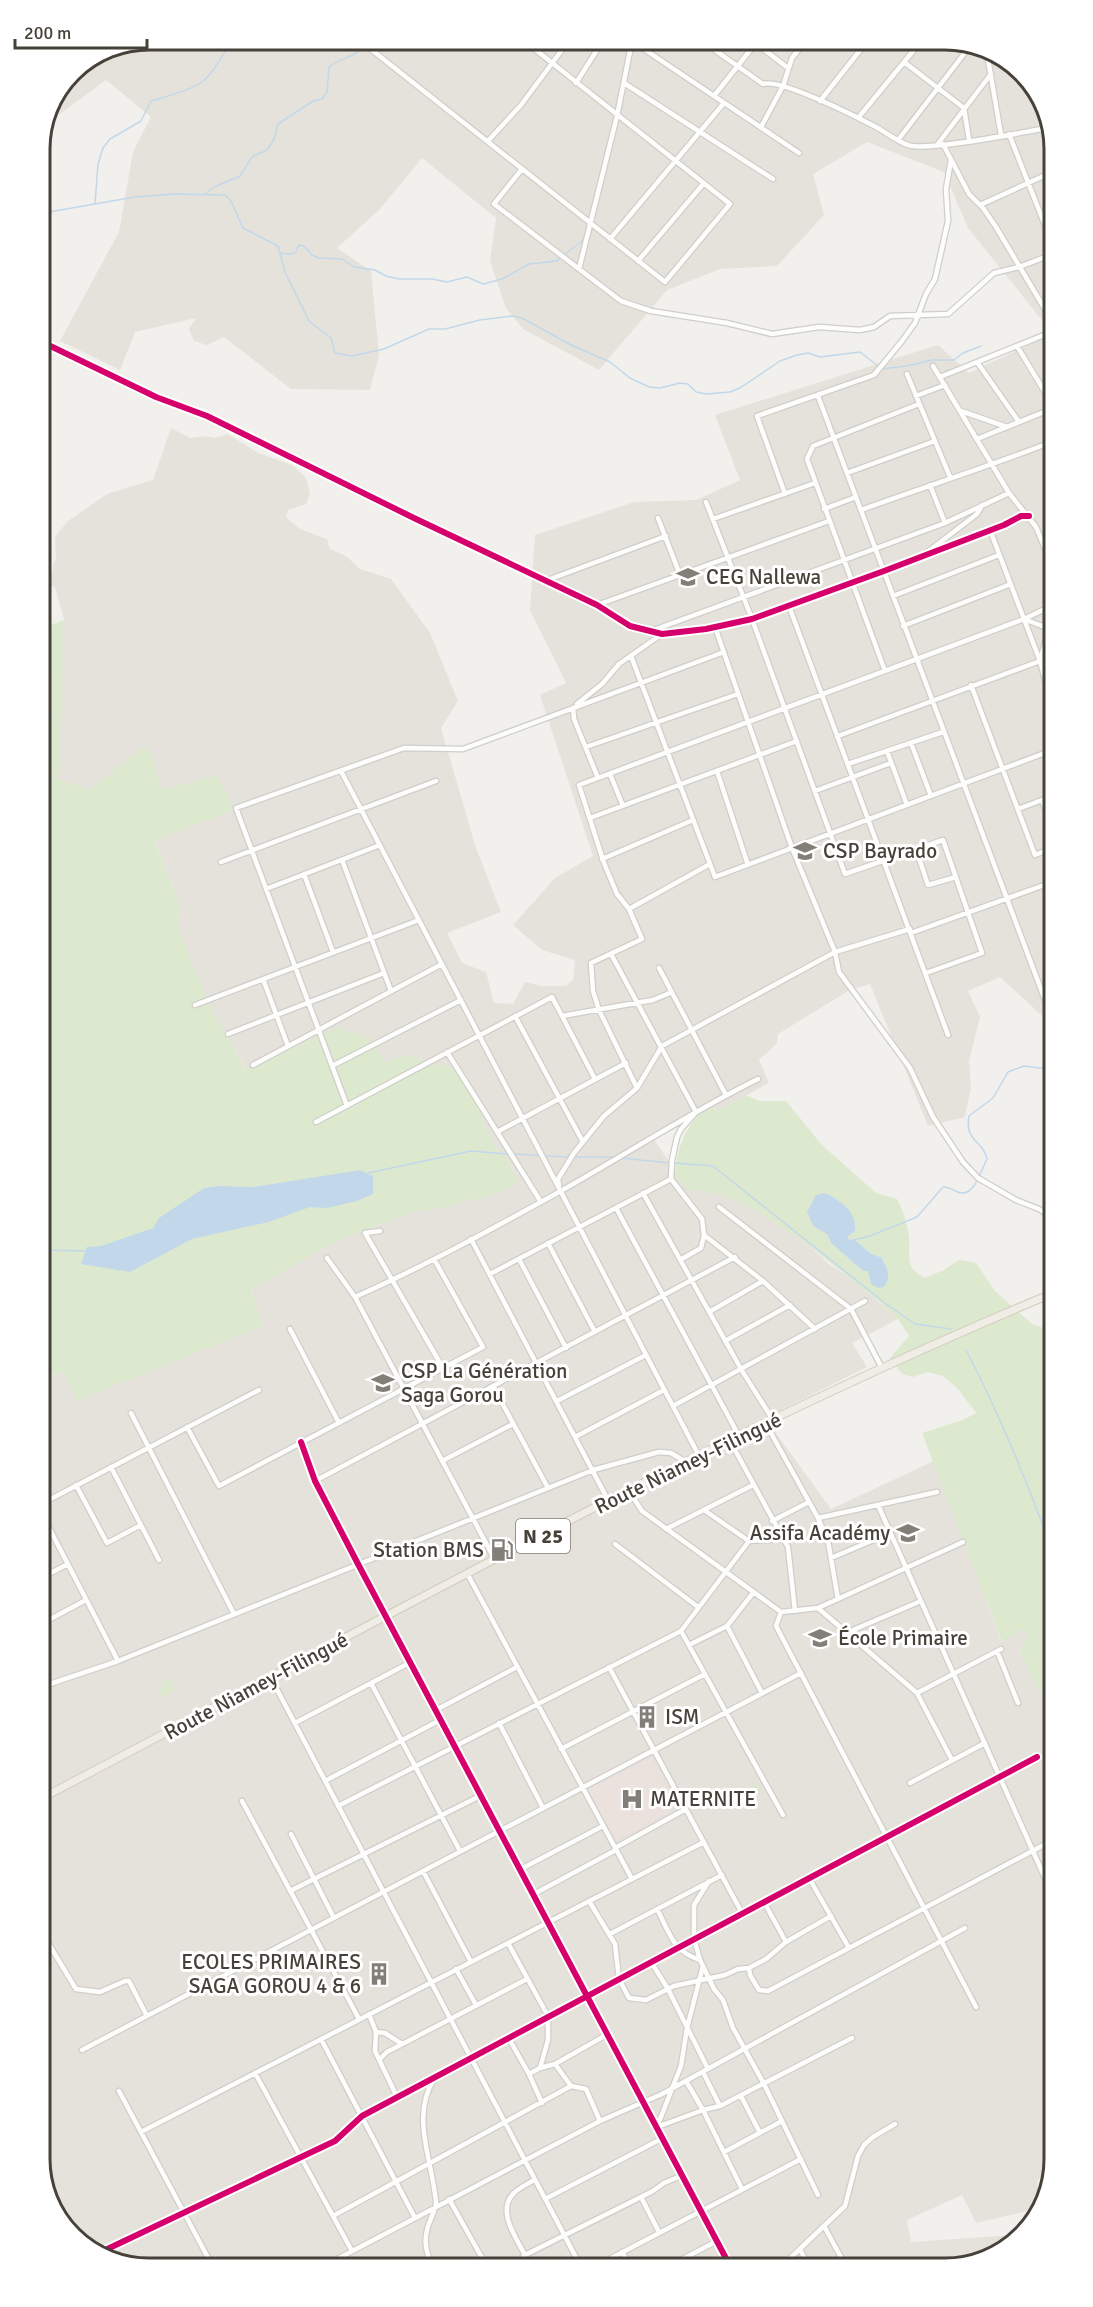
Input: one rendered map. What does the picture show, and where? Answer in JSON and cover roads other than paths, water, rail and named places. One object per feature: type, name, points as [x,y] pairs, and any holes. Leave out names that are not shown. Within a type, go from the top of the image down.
[{"type":"main road","name":"Route Niamey-Filingué","points":[[50,1794],[686,1462],[882,1368],[1044,1297]]},
{"type":"street","points":[[372,50],[665,282],[730,204],[616,116],[536,50]]},
{"type":"street","points":[[488,141],[521,105],[562,50]]},
{"type":"street","points":[[576,83],[597,50]]},
{"type":"street","points":[[579,269],[624,83],[629,50]]},
{"type":"street","points":[[645,50],[799,153]]},
{"type":"street","points":[[714,50],[763,84],[770,81],[806,93],[912,146],[936,145],[1042,129]]},
{"type":"street","points":[[714,96],[751,50]]},
{"type":"street","points":[[768,50],[788,68]]},
{"type":"street","points":[[761,127],[783,86],[792,58],[798,50]]},
{"type":"street","points":[[820,101],[860,50]]},
{"type":"street","points":[[858,118],[914,50]]},
{"type":"street","points":[[898,140],[966,52]]},
{"type":"street","points":[[989,61],[1001,135]]},
{"type":"street","points":[[904,62],[964,108],[969,140]]},
{"type":"street","points":[[936,145],[991,74]]},
{"type":"street","points":[[624,83],[773,179]]},
{"type":"street","points":[[610,239],[724,103]]},
{"type":"street","points":[[1009,134],[1044,224]]},
{"type":"street","points":[[943,144],[969,194],[996,227],[1044,308]]},
{"type":"street","points":[[785,494],[757,416],[874,375],[902,341],[918,315],[935,279],[948,221],[946,189],[951,160]]},
{"type":"street","points":[[522,169],[494,204],[621,302],[651,311],[727,323],[766,333],[819,327],[860,330],[874,327],[890,316],[948,314],[994,273],[1044,258]]},
{"type":"street","points":[[980,205],[1044,176]]},
{"type":"street","points":[[638,261],[704,183]]},
{"type":"street","points":[[940,377],[1044,335]]},
{"type":"street","points":[[50,346],[156,397],[207,416],[406,515],[597,605],[630,626],[650,632],[662,634],[715,627],[752,619],[884,572],[1016,518],[1029,516]]},
{"type":"street","points":[[1017,346],[1044,391]]},
{"type":"street","points":[[977,362],[1019,422]]},
{"type":"street","points":[[933,366],[1009,493],[1036,527],[1044,546]]},
{"type":"street","points":[[907,374],[950,477]]},
{"type":"street","points":[[916,396],[945,385]]},
{"type":"street","points":[[818,396],[1044,1000]]},
{"type":"street","points":[[885,671],[807,459],[813,446],[919,404]]},
{"type":"street","points":[[960,411],[1007,427]]},
{"type":"street","points":[[977,439],[1044,412]]},
{"type":"street","points":[[847,473],[935,441]]},
{"type":"street","points":[[861,510],[950,477],[993,465],[1044,445]]},
{"type":"street","points":[[713,519],[815,483]]},
{"type":"street","points":[[930,485],[945,523]]},
{"type":"street","points":[[650,632],[945,523],[1009,493]]},
{"type":"street","points":[[824,509],[856,498]]},
{"type":"street","points":[[706,502],[752,619],[845,873],[943,840],[982,952],[926,973]]},
{"type":"street","points":[[921,556],[977,514],[982,505]]},
{"type":"street","points":[[658,518],[680,575]]},
{"type":"street","points":[[597,605],[829,521]]},
{"type":"street","points":[[990,530],[1044,676]]},
{"type":"street","points":[[545,581],[666,536]]},
{"type":"street","points":[[893,597],[999,555]]},
{"type":"street","points":[[903,626],[1011,584]]},
{"type":"street","points":[[789,606],[948,1035]]},
{"type":"street","points":[[638,1088],[600,1010],[593,991],[591,963],[642,939],[629,909],[617,894],[579,785],[1024,619],[1044,609]]},
{"type":"street","points":[[1024,619],[1044,625]]},
{"type":"street","points":[[715,627],[792,848],[835,952],[839,972],[910,1068],[933,1117],[963,1162],[978,1178],[1016,1200],[1044,1212]]},
{"type":"street","points":[[573,708],[602,684],[619,664],[662,634]]},
{"type":"street","points":[[1040,661],[1044,646]]},
{"type":"street","points":[[347,1106],[236,808],[404,748],[463,749],[723,652]]},
{"type":"street","points":[[631,656],[715,877],[1044,753]]},
{"type":"street","points":[[838,736],[1040,661],[1044,663]]},
{"type":"street","points":[[971,686],[1035,855],[1044,851]]},
{"type":"street","points":[[586,747],[738,694]]},
{"type":"street","points":[[573,708],[574,719],[598,778]]},
{"type":"street","points":[[848,764],[943,732]]},
{"type":"street","points":[[590,818],[797,741]]},
{"type":"street","points":[[911,743],[931,796]]},
{"type":"street","points":[[887,751],[907,805]]},
{"type":"street","points":[[815,791],[891,763]]},
{"type":"street","points":[[341,771],[699,1456]]},
{"type":"street","points":[[717,771],[748,865]]},
{"type":"street","points":[[610,774],[623,806]]},
{"type":"street","points":[[221,862],[436,781]]},
{"type":"street","points":[[1018,809],[1042,800],[1044,806]]},
{"type":"street","points":[[603,859],[693,820]]},
{"type":"street","points":[[266,889],[380,845]]},
{"type":"street","points":[[916,849],[928,885],[956,877]]},
{"type":"street","points":[[342,860],[391,991]]},
{"type":"street","points":[[629,909],[710,864]]},
{"type":"street","points":[[304,874],[333,952]]},
{"type":"street","points":[[560,1192],[558,1179],[583,1142],[604,1116],[638,1088],[662,1046],[835,952],[968,913],[1044,885]]},
{"type":"street","points":[[195,1005],[419,920]]},
{"type":"street","points":[[611,954],[696,1112]]},
{"type":"street","points":[[253,1065],[442,964]]},
{"type":"street","points":[[659,968],[726,1095]]},
{"type":"street","points":[[228,1034],[384,974]]},
{"type":"street","points":[[263,979],[288,1046]]},
{"type":"street","points":[[562,1016],[653,1000],[672,992]]},
{"type":"street","points":[[316,1122],[552,997],[596,1079]]},
{"type":"street","points":[[332,1066],[461,1000]]},
{"type":"street","points":[[515,1016],[583,1142]]},
{"type":"street","points":[[447,1053],[541,1202]]},
{"type":"street","points":[[497,1132],[626,1063]]},
{"type":"street","points":[[356,1298],[560,1192],[696,1112],[758,1079]]},
{"type":"street","points":[[680,1260],[701,1248],[704,1235],[702,1220],[671,1179],[677,1137],[696,1112]]},
{"type":"street","points":[[490,1274],[671,1179]]},
{"type":"street","points":[[643,1193],[770,1422],[818,1518],[828,1541],[838,1599]]},
{"type":"street","points":[[719,1207],[851,1309],[882,1368]]},
{"type":"street","points":[[616,1208],[740,1437]]},
{"type":"street","points":[[380,1231],[365,1233],[443,1368]]},
{"type":"street","points":[[704,1235],[735,1257],[815,1329]]},
{"type":"street","points":[[471,1239],[609,1502]]},
{"type":"street","points":[[548,1243],[595,1332]]},
{"type":"street","points":[[315,1481],[735,1257]]},
{"type":"street","points":[[327,1258],[356,1298],[495,1560]]},
{"type":"street","points":[[187,1427],[219,1486],[483,1347],[434,1259]]},
{"type":"street","points":[[519,1259],[566,1347]]},
{"type":"street","points":[[709,1312],[763,1281]]},
{"type":"street","points":[[673,1406],[865,1302]]},
{"type":"street","points":[[725,1341],[790,1305]]},
{"type":"street","points":[[290,1329],[339,1423]]},
{"type":"street","points":[[557,1401],[646,1354]]},
{"type":"street","points":[[493,1386],[548,1488]]},
{"type":"street","points":[[50,1499],[259,1390]]},
{"type":"street","points":[[575,1437],[664,1390]]},
{"type":"street","points":[[131,1413],[234,1614]]},
{"type":"street","points":[[442,1461],[513,1424]]},
{"type":"street","points":[[730,1441],[788,1547],[795,1611]]},
{"type":"street","points":[[301,1442],[315,1481],[358,1564],[726,2258]]},
{"type":"street","points":[[50,1684],[118,1661],[593,1470],[659,1452],[671,1453],[686,1462]]},
{"type":"street","points":[[111,1467],[159,1560]]},
{"type":"street","points":[[76,1485],[107,1543],[141,1525]]},
{"type":"street","points":[[666,1529],[753,1485]]},
{"type":"street","points":[[629,1491],[642,1511],[780,1612],[818,1608],[963,1542]]},
{"type":"street","points":[[818,1518],[937,1492]]},
{"type":"street","points":[[772,1521],[809,1502]]},
{"type":"street","points":[[878,1505],[1044,1876]]},
{"type":"street","points":[[704,1510],[749,1541],[783,1539]]},
{"type":"street","points":[[50,1529],[118,1661]]},
{"type":"street","points":[[831,1558],[890,1533]]},
{"type":"street","points":[[338,1806],[681,1631],[749,1541]]},
{"type":"street","points":[[615,1544],[698,1607]]},
{"type":"street","points":[[50,1573],[68,1564]]},
{"type":"street","points":[[468,1575],[632,1879]]},
{"type":"street","points":[[689,1645],[727,1626],[753,1593]]},
{"type":"street","points":[[50,1619],[87,1600]]},
{"type":"street","points":[[846,1633],[921,1600]]},
{"type":"street","points":[[818,1608],[916,1693],[952,1760]]},
{"type":"street","points":[[780,1612],[776,1626],[976,2007]]},
{"type":"street","points":[[727,1626],[762,1693]]},
{"type":"street","points":[[681,1631],[783,1815]]},
{"type":"street","points":[[916,1693],[999,1650],[1018,1703]]},
{"type":"street","points":[[295,1723],[411,1662]]},
{"type":"street","points":[[436,1710],[517,1667]]},
{"type":"street","points":[[609,1667],[742,1913]]},
{"type":"street","points":[[82,2050],[801,1673]]},
{"type":"street","points":[[561,1749],[705,1674]]},
{"type":"street","points":[[271,1678],[576,2258]]},
{"type":"street","points":[[371,1683],[460,1851]]},
{"type":"street","points":[[325,1781],[442,1719]]},
{"type":"street","points":[[500,1723],[543,1808]]},
{"type":"street","points":[[910,1783],[985,1743]]},
{"type":"street","points":[[108,2248],[335,2141],[362,2116],[435,2076],[1037,1757]]},
{"type":"street","points":[[290,1891],[482,1795]]},
{"type":"street","points":[[242,1801],[359,2019]]},
{"type":"street","points":[[534,1894],[686,1809]]},
{"type":"street","points":[[521,1869],[603,1826]]},
{"type":"street","points":[[291,1834],[334,1918]]},
{"type":"street","points":[[141,2132],[704,1842]]},
{"type":"street","points":[[749,1968],[759,1990],[768,1991],[1044,1845]]},
{"type":"street","points":[[423,1871],[471,1962]]},
{"type":"street","points":[[610,1934],[722,1875]]},
{"type":"street","points":[[809,1878],[849,1948]]},
{"type":"street","points":[[694,1905],[709,1881]]},
{"type":"street","points":[[691,1890],[694,1905],[694,1939],[700,1960],[714,1989],[723,2000],[744,2049],[764,2084],[818,2195]]},
{"type":"street","points":[[590,1901],[610,1934],[616,1951],[619,1979],[629,1998],[633,2000],[646,2000],[668,1989],[749,1968],[766,1959],[786,1942],[831,1916]]},
{"type":"street","points":[[764,1902],[786,1942]]},
{"type":"street","points":[[657,1909],[677,1948],[683,1954],[700,1960]]},
{"type":"street","points":[[340,2257],[600,2121],[671,2089],[965,1928]]},
{"type":"street","points":[[508,1943],[549,2016],[548,2040],[540,2068]]},
{"type":"street","points":[[50,1946],[76,1989],[100,1992],[125,1981],[129,1982],[147,2016]]},
{"type":"street","points":[[651,1962],[668,1989],[687,2028],[720,2106]]},
{"type":"street","points":[[657,2127],[681,2066],[687,2028],[703,1966]]},
{"type":"street","points":[[456,1969],[476,2005]]},
{"type":"street","points":[[380,2059],[387,2052],[527,1978]]},
{"type":"street","points":[[369,2014],[376,2032],[375,2051],[397,2097]]},
{"type":"street","points":[[376,2032],[386,2033],[402,2044]]},
{"type":"street","points":[[529,2074],[555,2064],[608,2034]]},
{"type":"street","points":[[508,2037],[542,2103]]},
{"type":"street","points":[[657,2127],[703,2109],[720,2106],[852,2038]]},
{"type":"street","points":[[321,2039],[415,2218]]},
{"type":"street","points":[[555,2064],[571,2086]]},
{"type":"street","points":[[255,2073],[352,2251]]},
{"type":"street","points":[[429,2257],[425,2247],[425,2236],[436,2206],[425,2143],[424,2104],[428,2087],[435,2076]]},
{"type":"street","points":[[686,2081],[703,2109],[742,2189]]},
{"type":"street","points":[[333,2216],[571,2086],[586,2089],[600,2121]]},
{"type":"street","points":[[119,2091],[208,2257]]},
{"type":"street","points":[[741,2096],[760,2133]]},
{"type":"street","points":[[724,2152],[782,2121]]},
{"type":"street","points":[[791,2258],[845,2206],[858,2156],[864,2145],[895,2124]]},
{"type":"street","points":[[545,2199],[663,2138]]},
{"type":"street","points":[[612,2258],[801,2159]]},
{"type":"street","points":[[523,2257],[683,2175]]},
{"type":"street","points":[[525,2255],[509,2223],[506,2210],[509,2198],[515,2191],[534,2180]]},
{"type":"street","points":[[641,2197],[659,2232]]},
{"type":"street","points":[[449,2199],[482,2257]]},
{"type":"street","points":[[824,2226],[841,2258]]},
{"type":"street","points":[[687,2258],[717,2241]]},
{"type":"street","points":[[800,2249],[804,2258]]},
{"type":"street","points":[[622,2252],[625,2258]]},
{"type":"water","points":[[360,1170],[373,1176],[373,1194],[357,1201],[327,1208],[310,1207],[269,1222],[192,1239],[130,1272],[81,1264],[87,1247],[101,1246],[153,1228],[159,1218],[204,1188],[254,1187]]},
{"type":"water","points":[[824,1193],[846,1207],[854,1218],[855,1231],[848,1236],[849,1240],[855,1240],[870,1253],[882,1258],[888,1275],[884,1287],[878,1288],[871,1284],[868,1271],[863,1271],[831,1243],[827,1234],[813,1226],[807,1212],[816,1195]]},
{"type":"waterway","points":[[95,204],[98,164],[103,148],[110,139],[141,121],[151,101],[198,85],[215,67],[226,50]]},
{"type":"waterway","points":[[205,194],[214,187],[240,176],[252,157],[267,150],[274,139],[278,124],[313,101],[322,99],[327,92],[329,67],[361,50]]},
{"type":"waterway","points":[[50,212],[135,197],[173,194],[225,195],[231,201],[243,228],[278,246],[285,272],[309,321],[331,338],[335,353],[352,356],[384,349],[429,329],[445,329],[480,320],[512,316],[522,318],[571,345],[610,362],[630,378],[649,387],[660,388],[680,383],[688,384],[696,392],[706,394],[730,392],[740,388],[780,361],[808,353],[820,357],[860,352],[878,366]]},
{"type":"waterway","points":[[565,254],[585,239]]},
{"type":"waterway","points":[[280,253],[295,253],[299,245],[304,246],[312,255],[319,258],[342,259],[354,267],[375,270],[399,279],[432,279],[447,282],[467,277],[483,284],[502,279],[529,264],[557,261],[561,257]]},
{"type":"waterway","points":[[881,369],[932,360],[954,360],[963,353],[981,346]]},
{"type":"waterway","points":[[849,1241],[870,1236],[917,1217],[943,1187],[961,1193],[970,1190],[987,1159],[969,1131],[969,1116],[993,1098],[1008,1072],[1024,1066],[1044,1069]]},
{"type":"waterway","points":[[368,1173],[471,1151],[508,1154]]},
{"type":"waterway","points":[[513,1154],[568,1157]]},
{"type":"waterway","points":[[573,1157],[616,1157]]},
{"type":"waterway","points":[[621,1158],[670,1163]]},
{"type":"waterway","points":[[674,1163],[713,1166],[886,1304],[915,1324],[951,1329]]},
{"type":"waterway","points":[[50,1250],[85,1251]]},
{"type":"waterway","points":[[966,1350],[1012,1448],[1044,1529]]},
{"type":"place","name":"CEG Nallewa","points":[[688,577]]},
{"type":"place","name":"CSP Bayrado","points":[[805,851]]},
{"type":"place","name":"CSP La Génération Saga Gorou","points":[[383,1383]]},
{"type":"place","name":"Assifa Académy","points":[[908,1533]]},
{"type":"place","name":"Station BMS","points":[[502,1550]]},
{"type":"place","name":"École Primaire","points":[[820,1638]]},
{"type":"place","name":"ISM","points":[[647,1717]]},
{"type":"place","name":"MATERNITE","points":[[632,1799]]},
{"type":"place","name":"ECOLES PRIMAIRES SAGA GOROU 4 & 6","points":[[379,1974]]}]
